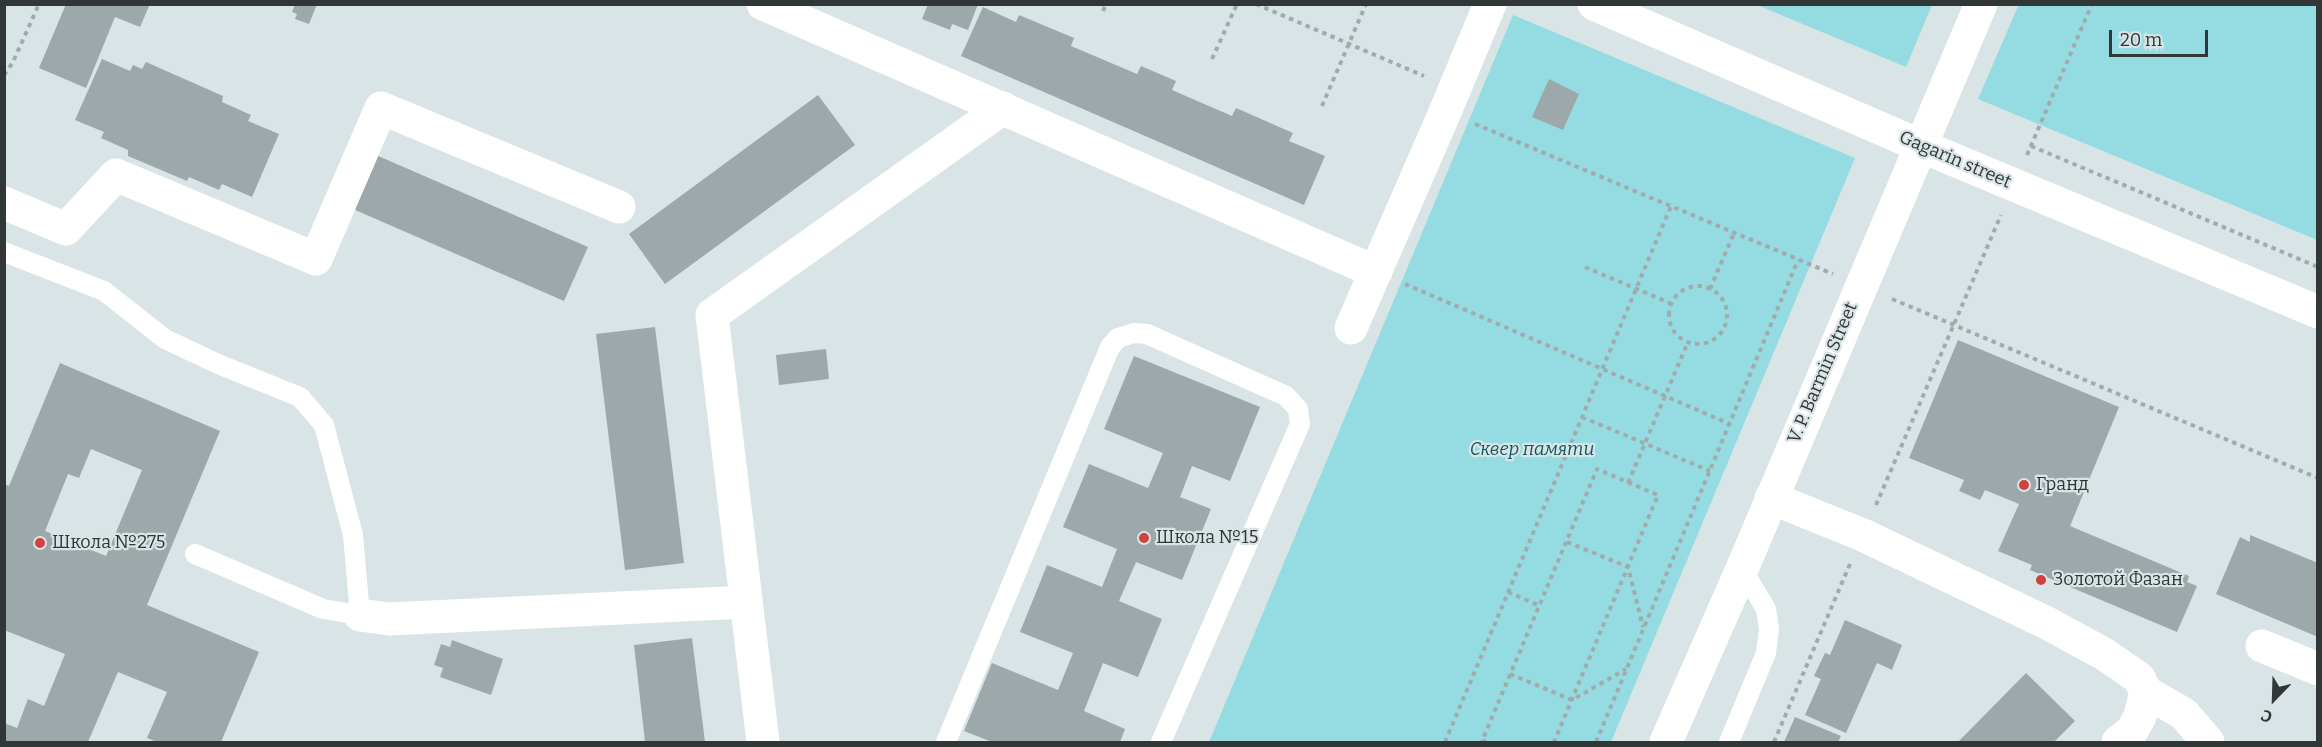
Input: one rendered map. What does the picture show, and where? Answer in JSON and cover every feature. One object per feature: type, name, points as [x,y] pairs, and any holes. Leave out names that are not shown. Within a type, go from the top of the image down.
[{"type":"street","points":[[763,4],[1376,272]]},
{"type":"street","points":[[1351,328],[1490,4]]},
{"type":"street","name":"Gagarin street","points":[[1594,4],[1921,146],[2318,312]]},
{"type":"street","name":"V. P. Barmin Street","points":[[1666,742],[1742,569],[1981,4]]},
{"type":"street","points":[[4,203],[66,228],[116,175],[316,259],[381,108],[619,207]]},
{"type":"street","points":[[763,742],[712,315],[1003,108]]},
{"type":"street","points":[[1771,498],[1863,536],[2047,623],[2104,654],[2139,678],[2146,692],[2184,714],[2208,742]]},
{"type":"street","points":[[360,615],[389,619],[747,602]]},
{"type":"street","points":[[2262,646],[2318,669]]},
{"type":"street","points":[[2118,742],[2132,731],[2140,716],[2146,692]]},
{"type":"lane","points":[[4,252],[104,291],[165,339],[218,364],[300,397],[324,425],[353,535],[360,615],[323,609],[195,554]]},
{"type":"lane","points":[[946,742],[1110,347],[1118,338],[1134,333],[1147,334],[1286,396],[1298,409],[1300,424],[1161,742]]},
{"type":"lane","points":[[1729,742],[1766,652],[1769,629],[1766,609],[1742,569]]},
{"type":"path","points":[[4,75],[13,62],[39,4]]},
{"type":"path","points":[[1103,10],[1106,4]]},
{"type":"path","points":[[1212,59],[1237,4]]},
{"type":"path","points":[[1256,4],[1455,89]]},
{"type":"path","points":[[1322,106],[1366,4]]},
{"type":"path","points":[[1773,742],[2092,4]]},
{"type":"path","points":[[2031,146],[2318,267]]},
{"type":"path","points":[[1445,742],[1671,206]]},
{"type":"path","points":[[1710,289],[1734,233]]},
{"type":"path","points":[[1596,742],[1798,260]]},
{"type":"path","points":[[1585,267],[1672,304]]},
{"type":"path","points":[[1376,272],[1730,424]]},
{"type":"path","points":[[1695,286],[1710,289],[1726,306],[1727,318],[1724,328],[1716,337],[1707,342],[1695,344],[1688,342],[1680,337],[1673,328],[1670,318],[1672,304],[1685,290],[1695,286]]},
{"type":"path","points":[[1628,483],[1688,342]]},
{"type":"path","points":[[1582,417],[1710,471]]},
{"type":"path","points":[[1485,742],[1482,741],[1597,470],[1658,495],[1554,742]]},
{"type":"path","points":[[1567,542],[1628,567]]},
{"type":"path","points":[[1628,567],[1644,628]]},
{"type":"path","points":[[1508,592],[1540,606]]},
{"type":"path","points":[[1572,700],[1627,669]]},
{"type":"path","points":[[1510,674],[1572,700]]},
{"type":"green space","points":[[2019,4],[2317,5],[2317,240],[1978,99]]},
{"type":"green space","points":[[1757,5],[1932,5],[1906,67]]},
{"type":"green space","name":"Сквер памяти","points":[[1513,15],[1855,158],[1611,742],[1209,742]]},
{"type":"building","points":[[66,4],[150,4],[140,27],[115,17],[86,88],[39,68]]},
{"type":"building","points":[[295,4],[317,4],[309,24],[295,19],[297,14],[292,12]]},
{"type":"building","points":[[928,4],[978,4],[968,30],[952,24],[950,30],[922,19]]},
{"type":"building","points":[[983,7],[1016,22],[1019,15],[1074,38],[1071,46],[1137,74],[1141,66],[1176,81],[1172,90],[1232,116],[1236,108],[1293,133],[1289,141],[1325,156],[1304,205],[961,56]]},
{"type":"building","points":[[102,59],[130,71],[133,65],[142,69],[146,62],[223,96],[222,102],[251,115],[248,121],[279,134],[252,197],[222,184],[219,190],[189,177],[187,181],[128,156],[128,150],[101,138],[104,132],[75,120]]},
{"type":"building","points":[[1549,79],[1579,94],[1563,130],[1532,117]]},
{"type":"building","points":[[818,95],[855,145],[665,284],[629,234]]},
{"type":"building","points":[[369,152],[588,247],[564,301],[346,206]]},
{"type":"building","points":[[655,327],[684,563],[625,570],[596,334]]},
{"type":"building","name":"Гранд","points":[[1958,340],[2119,407],[2070,526],[2189,576],[2187,582],[2197,586],[2177,632],[2030,570],[2032,565],[1998,551],[2019,504],[1985,490],[1980,500],[1959,491],[1964,480],[1909,458]]},
{"type":"building","points":[[826,349],[829,379],[779,385],[776,355]]},
{"type":"building","name":"Школа №15","points":[[1134,356],[1260,407],[1230,481],[1192,466],[1180,497],[1211,509],[1182,580],[1136,562],[1119,601],[1162,619],[1138,677],[1103,663],[1084,711],[1125,729],[1120,742],[992,742],[964,731],[992,663],[1058,690],[1073,653],[1020,632],[1047,565],[1102,587],[1117,549],[1063,527],[1089,464],[1148,488],[1163,453],[1104,429]]},
{"type":"building","name":"Школа №275","points":[[60,363],[220,431],[147,605],[259,652],[221,742],[157,742],[147,738],[167,692],[118,672],[88,742],[4,742],[4,723],[17,728],[28,699],[44,706],[65,654],[4,630],[4,484],[9,486]],"holes":[[[91,449],[142,470],[106,556],[45,531],[68,474],[79,478]]]},
{"type":"building","points":[[2250,535],[2318,563],[2318,637],[2216,594],[2240,537],[2250,542]]},
{"type":"building","points":[[1845,620],[1902,645],[1892,670],[1877,663],[1846,733],[1805,715],[1821,679],[1814,676],[1825,653],[1830,655]]},
{"type":"building","points":[[692,638],[705,742],[645,742],[634,645]]},
{"type":"building","points":[[452,640],[503,659],[491,695],[440,677],[443,668],[434,665],[441,644],[450,647]]},
{"type":"building","points":[[2026,673],[2075,721],[2054,742],[1958,742]]},
{"type":"building","points":[[1795,717],[1841,736],[1838,742],[1784,742]]},
{"type":"place","name":"Гранд","points":[[2024,485]]},
{"type":"place","name":"Школа №15","points":[[1144,538]]},
{"type":"place","name":"Школа №275","points":[[40,543]]},
{"type":"place","name":"Золотой Фазан","points":[[2041,580]]}]
